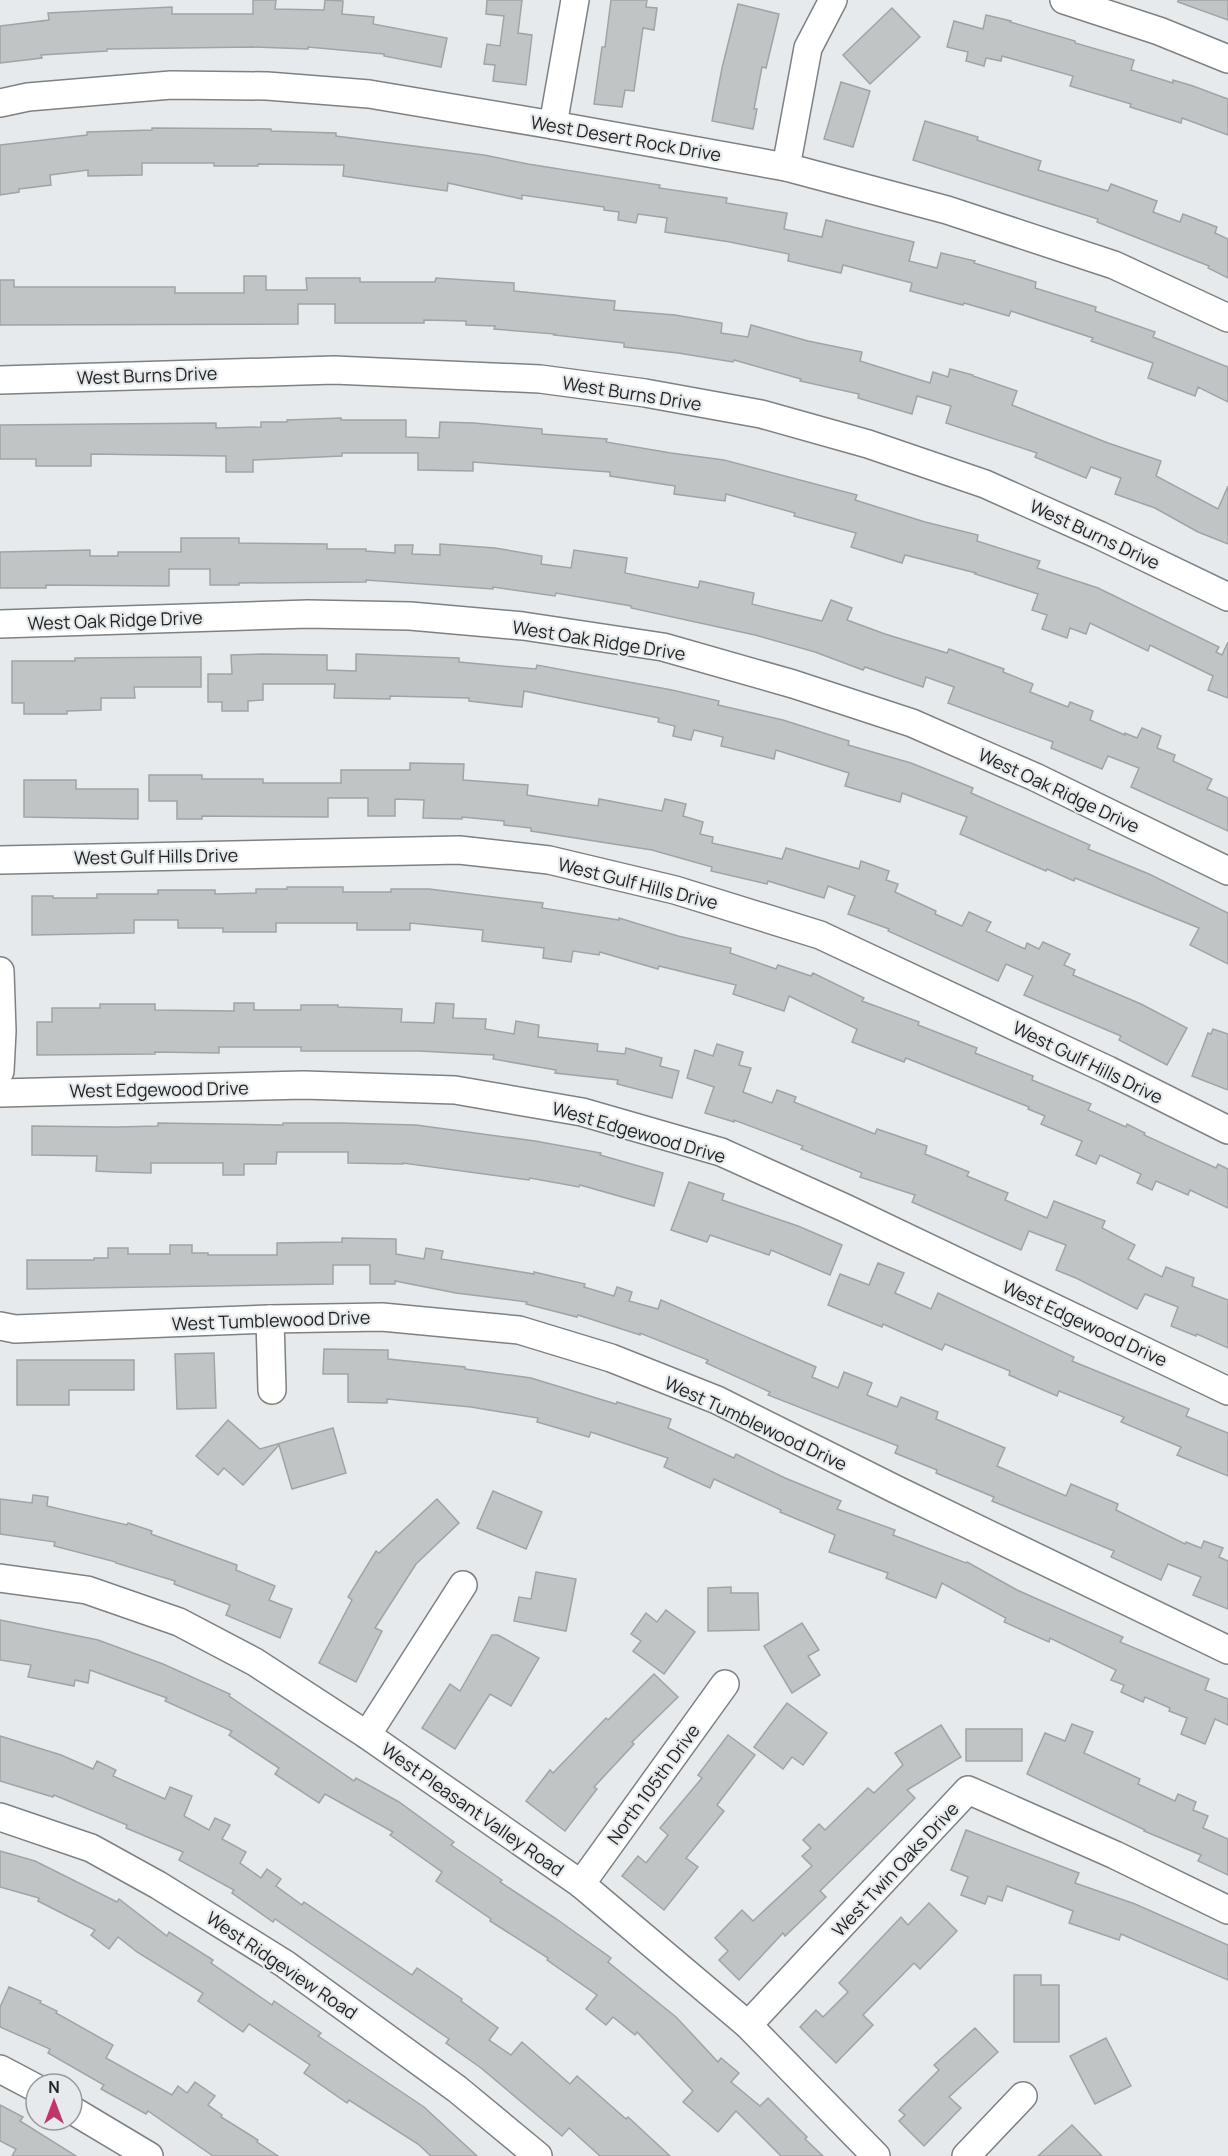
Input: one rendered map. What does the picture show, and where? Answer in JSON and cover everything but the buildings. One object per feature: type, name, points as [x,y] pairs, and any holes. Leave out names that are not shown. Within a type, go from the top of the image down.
[{"type":"street","points":[[553,125],[575,0]]},
{"type":"street","points":[[786,167],[808,48],[833,0]]},
{"type":"street","points":[[1064,0],[1159,31],[1228,59]]},
{"type":"street","name":"West Desert Rock Drive","points":[[0,103],[28,97],[171,85],[267,86],[369,94],[553,125],[786,167],[947,210],[1114,265],[1228,318]]},
{"type":"street","name":"West Burns Drive","points":[[0,380],[334,370],[540,379],[645,393],[771,417],[868,444],[985,484],[1099,535],[1228,597]]},
{"type":"street","name":"West Oak Ridge Drive","points":[[0,624],[308,614],[410,616],[523,626],[663,647],[793,684],[912,723],[1035,777],[1228,871]]},
{"type":"street","name":"West Gulf Hills Drive","points":[[0,860],[459,850],[549,860],[675,890],[820,935],[1097,1065],[1228,1130]]},
{"type":"street","points":[[0,971],[0,1071]]},
{"type":"street","name":"West Edgewood Drive","points":[[0,1093],[304,1085],[455,1090],[582,1112],[721,1152],[845,1208],[1228,1391]]},
{"type":"street","name":"West Tumblewood Drive","points":[[0,1326],[15,1329],[382,1317],[519,1330],[611,1358],[717,1400],[1228,1650]]},
{"type":"street","points":[[270,1319],[272,1390]]},
{"type":"street","name":"West Pleasant Valley Road","points":[[0,1578],[87,1590],[178,1622],[255,1662],[367,1735],[581,1884],[748,2025],[876,2156]]},
{"type":"street","points":[[367,1735],[463,1585]]},
{"type":"street","name":"North 105th Drive","points":[[581,1884],[725,1684]]},
{"type":"street","name":"West Twin Oaks Drive","points":[[748,2025],[968,1790],[1115,1855],[1228,1910]]},
{"type":"street","name":"West Ridgeview Road","points":[[0,1817],[91,1848],[158,1885],[285,1964],[457,2089],[538,2156]]},
{"type":"street","points":[[0,2069],[24,2082]]},
{"type":"street","points":[[966,2156],[1023,2096]]},
{"type":"street","points":[[84,2117],[149,2156]]}]
